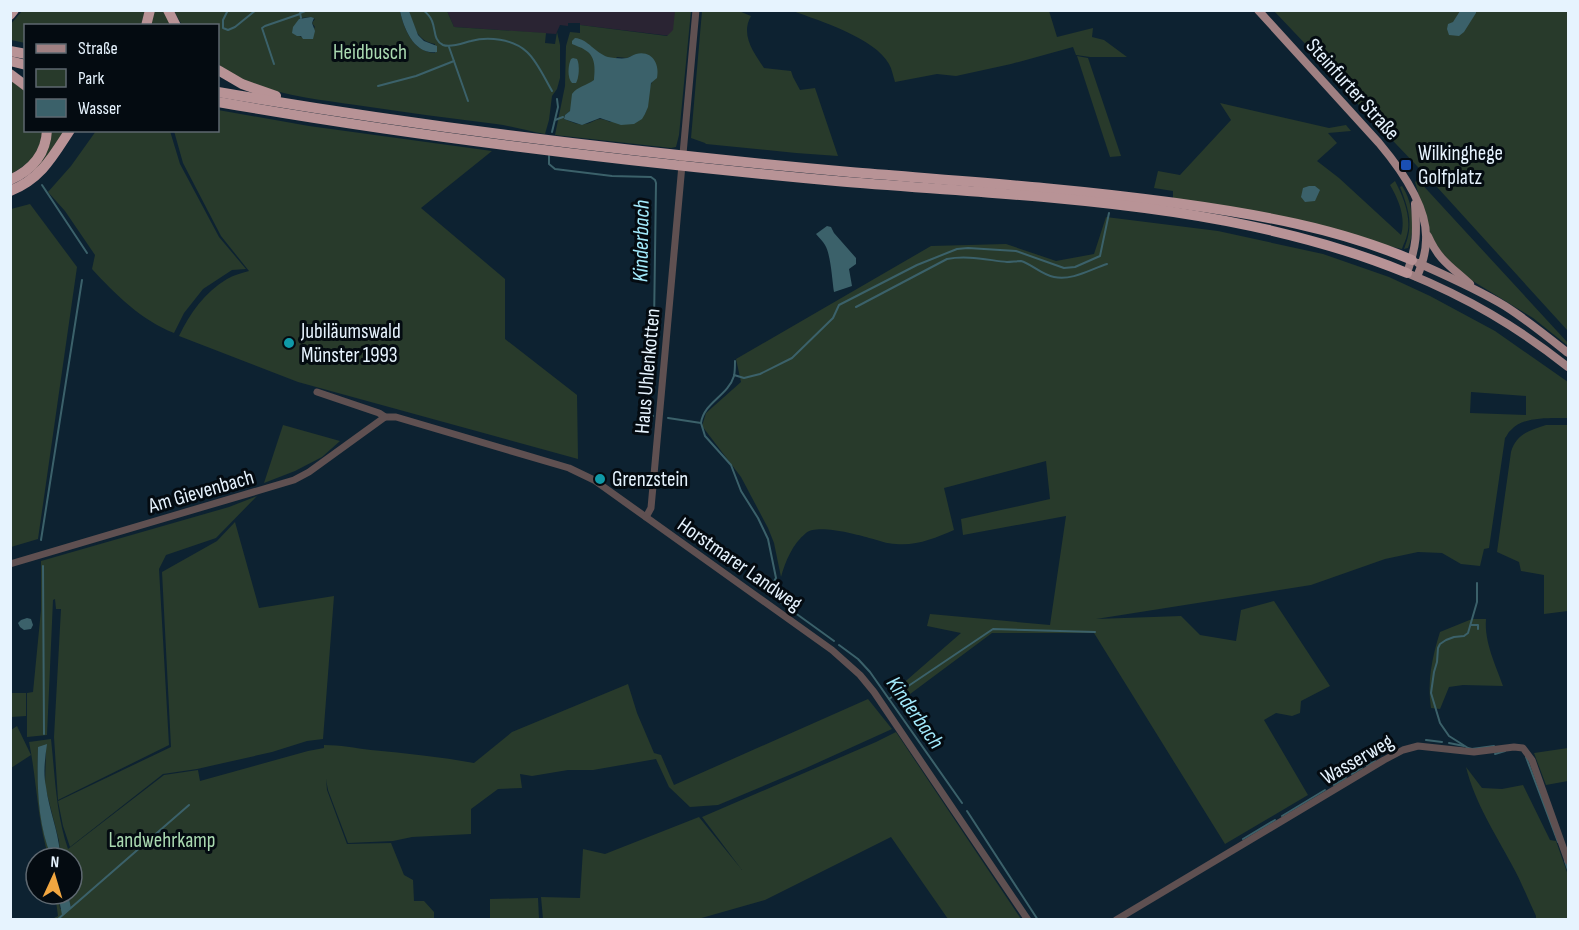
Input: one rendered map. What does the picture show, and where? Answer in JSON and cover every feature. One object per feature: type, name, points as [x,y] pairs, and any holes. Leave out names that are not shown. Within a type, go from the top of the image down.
[{"type":"highway","points":[[10,15],[14,10]]},
{"type":"highway","points":[[168,10],[175,24]]},
{"type":"highway","points":[[219,71],[256,90],[346,113]]},
{"type":"highway","points":[[10,74],[24,84]]},
{"type":"highway","points":[[219,92],[508,136],[648,152],[1165,201],[1287,222],[1359,241],[1417,262]]},
{"type":"highway","points":[[221,103],[399,131],[563,153],[756,173],[1055,199],[1189,215],[1237,223],[1306,239],[1372,259],[1412,275]]},
{"type":"highway","points":[[10,180],[36,162],[45,144],[47,132]]},
{"type":"highway","points":[[10,191],[36,177],[48,164],[69,132]]},
{"type":"main road","name":"Steinfurter Straße","points":[[1258,10],[1386,151],[1404,176],[1421,211],[1426,233],[1426,248],[1412,275]]},
{"type":"main road","name":"Steinfurter Straße","points":[[1414,196],[1417,262]]},
{"type":"main road","points":[[1426,233],[1432,247],[1443,261],[1477,291]]},
{"type":"main road","points":[[1417,262],[1505,306],[1569,353]]},
{"type":"main road","points":[[1412,275],[1473,303],[1502,320],[1569,367]]},
{"type":"street","name":"Haus Uhlenkotten","points":[[646,517],[651,508],[696,10]]},
{"type":"street","name":"Horstmarer Landweg","points":[[317,392],[379,412],[385,417],[396,417],[569,468],[594,480],[813,636],[846,662],[874,692],[1028,920]]},
{"type":"street","name":"Am Gievenbach","points":[[10,564],[294,480],[309,472],[385,417]]},
{"type":"street","name":"Wasserweg","points":[[1116,920],[1384,760],[1407,748],[1418,746],[1474,752],[1523,748],[1532,760],[1569,861]]},
{"type":"shaded area","points":[[447,11],[684,11],[679,37],[580,25],[580,23],[560,25],[556,34],[454,27]]},
{"type":"green space","points":[[153,10],[165,11],[171,24],[150,24]]},
{"type":"green space","points":[[22,11],[145,11],[141,24],[24,24],[24,43],[11,40],[10,25]]},
{"type":"green space","name":"Heidbusch","points":[[174,11],[400,11],[407,32],[415,44],[427,52],[435,53],[435,44],[420,36],[414,27],[409,11],[447,11],[454,27],[546,33],[545,43],[555,44],[557,32],[560,45],[560,78],[552,96],[545,134],[502,125],[320,100],[266,88],[233,74],[219,65],[219,24],[181,24]],"holes":[[[311,17],[315,19],[312,23],[315,27],[306,39],[295,34],[301,18]]]},
{"type":"green space","points":[[675,11],[691,11],[676,147],[555,135],[565,86],[566,46],[570,32],[580,33],[580,25],[667,36],[673,30]],"holes":[[[637,54],[654,79],[650,87],[645,114],[610,122],[599,119],[583,124],[564,119],[565,115],[617,57],[627,58]]]},
{"type":"green space","points":[[702,11],[739,11],[751,16],[747,30],[756,56],[764,68],[791,71],[800,90],[815,88],[838,156],[706,144],[691,138]]},
{"type":"green space","points":[[793,11],[1049,11],[1057,37],[1093,28],[1092,37],[1104,40],[1127,57],[1076,55],[1073,47],[956,76],[937,74],[895,82],[889,64],[872,46],[832,25]]},
{"type":"green space","points":[[1274,11],[1568,11],[1568,331],[1437,187],[1314,58],[1321,49],[1313,52]]},
{"type":"green space","points":[[1077,56],[1088,58],[1121,156],[1110,157]]},
{"type":"green space","points":[[10,80],[24,90],[24,132],[43,132],[33,157],[10,175]]},
{"type":"green space","points":[[1220,103],[1329,128],[1346,125],[1351,131],[1328,133],[1337,143],[1317,161],[1401,235],[1403,222],[1401,209],[1390,185],[1395,181],[1408,214],[1407,235],[1402,249],[1173,198],[1173,191],[1154,188],[1158,171],[1180,175],[1231,120]]},
{"type":"green space","points":[[219,110],[309,126],[492,151],[421,208],[505,279],[505,339],[577,395],[578,459],[298,382],[179,336],[193,311],[212,290],[230,278],[249,271],[221,236],[183,163],[174,132],[219,132]]},
{"type":"green space","points":[[50,132],[65,132],[46,162],[23,178]]},
{"type":"green space","points":[[95,132],[170,132],[180,164],[219,237],[246,269],[232,270],[203,289],[184,313],[174,333],[150,321],[119,297],[92,269],[95,255],[65,211],[48,192],[71,166]]},
{"type":"green space","points":[[1418,180],[1568,343],[1568,346],[1533,318],[1463,275],[1446,260],[1430,234],[1415,182]]},
{"type":"green space","points":[[1402,186],[1409,200],[1413,225],[1408,248],[1404,249],[1410,225],[1408,210],[1400,187]]},
{"type":"green space","points":[[30,204],[77,267],[38,539],[11,547],[11,209]]},
{"type":"green space","points":[[1106,217],[1218,231],[1323,254],[1389,277],[1430,296],[1495,331],[1568,382],[1568,418],[1523,422],[1516,425],[1505,438],[1489,548],[1484,549],[1480,566],[1461,564],[1442,553],[1418,552],[1385,559],[1311,585],[1096,619],[1181,616],[1200,635],[1236,641],[1241,610],[1274,601],[1330,686],[1301,701],[1300,713],[1292,716],[1276,713],[1264,720],[1308,795],[1225,844],[1094,633],[992,633],[906,697],[900,686],[961,633],[927,626],[930,614],[1050,625],[1066,516],[963,535],[961,519],[1050,499],[1046,461],[944,488],[954,530],[926,541],[893,544],[855,534],[811,530],[793,547],[781,577],[774,543],[768,528],[741,477],[702,426],[706,413],[741,382],[736,359],[931,246],[1006,244],[1056,261],[1094,254]],"holes":[[[1471,392],[1526,396],[1526,415],[1470,413]]]},
{"type":"green space","points":[[283,425],[340,441],[322,457],[264,483]]},
{"type":"green space","points":[[1546,425],[1568,425],[1568,611],[1544,614],[1544,575],[1521,571],[1519,562],[1497,552],[1513,446],[1524,434]]},
{"type":"green space","points":[[257,496],[216,538],[166,555],[159,569],[169,745],[58,800],[54,737],[61,609],[56,609],[55,599],[53,600],[47,735],[27,737],[27,693],[33,692],[41,610],[41,561],[229,507]]},
{"type":"green space","points":[[235,522],[259,608],[334,596],[323,739],[197,769],[163,774],[70,846],[58,801],[171,747],[162,572],[217,541]]},
{"type":"green space","points":[[1472,619],[1486,619],[1489,645],[1503,686],[1449,687],[1440,709],[1431,708],[1431,670],[1440,632]]},
{"type":"green space","name":"Landwehrkamp","points":[[628,684],[637,713],[654,753],[661,755],[674,785],[868,699],[892,729],[718,805],[690,807],[669,787],[656,759],[593,770],[568,770],[532,776],[520,774],[522,788],[498,789],[471,809],[471,834],[412,837],[393,841],[348,843],[326,779],[327,790],[347,844],[391,843],[404,875],[413,880],[414,901],[424,901],[434,912],[434,920],[52,919],[58,916],[57,906],[60,906],[60,909],[84,906],[84,846],[72,846],[164,775],[198,770],[200,781],[324,748],[324,745],[423,755],[474,763],[512,732]]},
{"type":"green space","points":[[11,693],[26,693],[26,716],[11,717]]},
{"type":"green space","points":[[17,726],[31,755],[11,768],[11,730]]},
{"type":"green space","points":[[896,732],[1021,919],[948,919],[891,837],[765,900],[698,919],[543,919],[541,897],[580,898],[583,849],[605,854],[699,817],[742,870],[702,817]]},
{"type":"green space","points":[[51,739],[58,809],[67,846],[59,846],[45,786],[46,745],[38,748],[38,775],[39,802],[48,846],[46,846],[42,829],[29,742]]},
{"type":"green space","points":[[1568,748],[1568,781],[1546,785],[1534,753]]},
{"type":"green space","points":[[1466,767],[1482,788],[1502,789],[1523,785],[1550,840],[1556,841],[1568,875],[1568,919],[1536,919],[1518,877],[1480,805]]},
{"type":"green space","points":[[538,898],[539,919],[490,919],[490,899]]},
{"type":"water","points":[[400,11],[409,11],[418,35],[424,41],[437,46],[437,52],[429,52],[416,45],[407,33]]},
{"type":"water","points":[[1460,11],[1476,11],[1476,13],[1464,32],[1459,36],[1449,35],[1448,24],[1453,22]]},
{"type":"water","points":[[314,18],[313,39],[303,39],[292,33],[299,19]]},
{"type":"water","points":[[575,38],[584,41],[608,57],[628,58],[642,53],[654,59],[657,78],[651,83],[648,107],[642,119],[634,124],[621,125],[600,118],[582,125],[564,119],[570,111],[572,94],[594,80],[593,59],[582,48],[572,44]]},
{"type":"water","points":[[573,58],[577,59],[579,65],[576,83],[570,81],[569,75],[569,65]]},
{"type":"water","points":[[1315,186],[1320,190],[1315,201],[1305,202],[1301,197],[1303,188]]},
{"type":"water","points":[[827,226],[831,227],[856,258],[856,264],[849,269],[852,286],[834,292],[827,249],[816,234]]},
{"type":"water","points":[[27,618],[31,619],[33,625],[31,629],[24,630],[18,623]]},
{"type":"water","points":[[47,744],[45,782],[59,846],[47,846],[43,830],[39,802],[38,747]]},
{"type":"water","points":[[60,906],[71,906],[71,908],[62,915]]},
{"type":"waterway","name":"Kinderbach","points":[[228,10],[223,20],[223,28],[228,30],[256,10]]},
{"type":"waterway","points":[[301,18],[300,13],[308,10]]},
{"type":"waterway","name":"Kinderbach","points":[[423,10],[433,24],[436,38],[443,45],[453,46],[492,39],[515,44],[534,60],[552,91]]},
{"type":"waterway","points":[[274,64],[262,28],[300,14]]},
{"type":"waterway","points":[[449,47],[468,101]]},
{"type":"waterway","points":[[378,86],[416,76],[454,61]]},
{"type":"waterway","name":"Kinderbach","points":[[552,132],[558,107],[557,99]]},
{"type":"waterway","name":"Kinderbach","points":[[555,120],[563,117]]},
{"type":"waterway","name":"Kinderbach","points":[[549,156],[549,164],[555,169],[612,176],[651,177],[655,180],[654,325],[646,411],[648,415],[653,416]]},
{"type":"waterway","points":[[42,185],[87,253]]},
{"type":"waterway","points":[[734,375],[744,378],[760,374],[792,358],[833,318],[839,305],[917,265],[957,249],[1016,251],[1064,268],[1075,267],[1100,256],[1109,213]]},
{"type":"waterway","points":[[856,307],[947,259],[1021,261],[1050,276],[1061,278],[1074,276],[1107,264]]},
{"type":"waterway","points":[[41,540],[82,280]]},
{"type":"waterway","points":[[701,423],[711,404],[731,383],[735,361]]},
{"type":"waterway","name":"Kinderbach","points":[[668,418],[701,423],[705,436],[731,465],[741,491],[768,539],[776,578],[768,591],[769,594],[834,641]]},
{"type":"waterway","points":[[43,566],[44,734]]},
{"type":"waterway","points":[[1477,583],[1477,602],[1468,633],[1440,644],[1431,693],[1440,723],[1449,736],[1472,749],[1494,746]]},
{"type":"waterway","points":[[1471,625],[1478,625],[1478,629]]},
{"type":"waterway","points":[[889,699],[993,629],[1095,632]]},
{"type":"waterway","name":"Kinderbach","points":[[839,645],[858,659],[870,672],[962,803]]},
{"type":"waterway","points":[[1426,740],[1442,742]]},
{"type":"waterway","points":[[1449,743],[1464,746]]},
{"type":"waterway","points":[[1495,754],[1505,751]]},
{"type":"waterway","points":[[1526,757],[1558,842]]},
{"type":"waterway","points":[[1367,766],[1375,761]]},
{"type":"waterway","points":[[1352,774],[1362,768]]},
{"type":"waterway","points":[[1334,785],[1346,778]]},
{"type":"waterway","points":[[1282,816],[1325,790]]},
{"type":"waterway","points":[[57,920],[189,805]]},
{"type":"waterway","name":"Kinderbach","points":[[967,811],[1038,920]]},
{"type":"waterway","points":[[1243,839],[1275,820]]},
{"type":"waterway","points":[[1565,861],[1568,870]]},
{"type":"place","name":"Wilkinghege Golfplatz","points":[[1406,165]]},
{"type":"place","name":"Jubiläumswald Münster 1993","points":[[289,343]]},
{"type":"place","name":"Grenzstein","points":[[600,479]]}]
